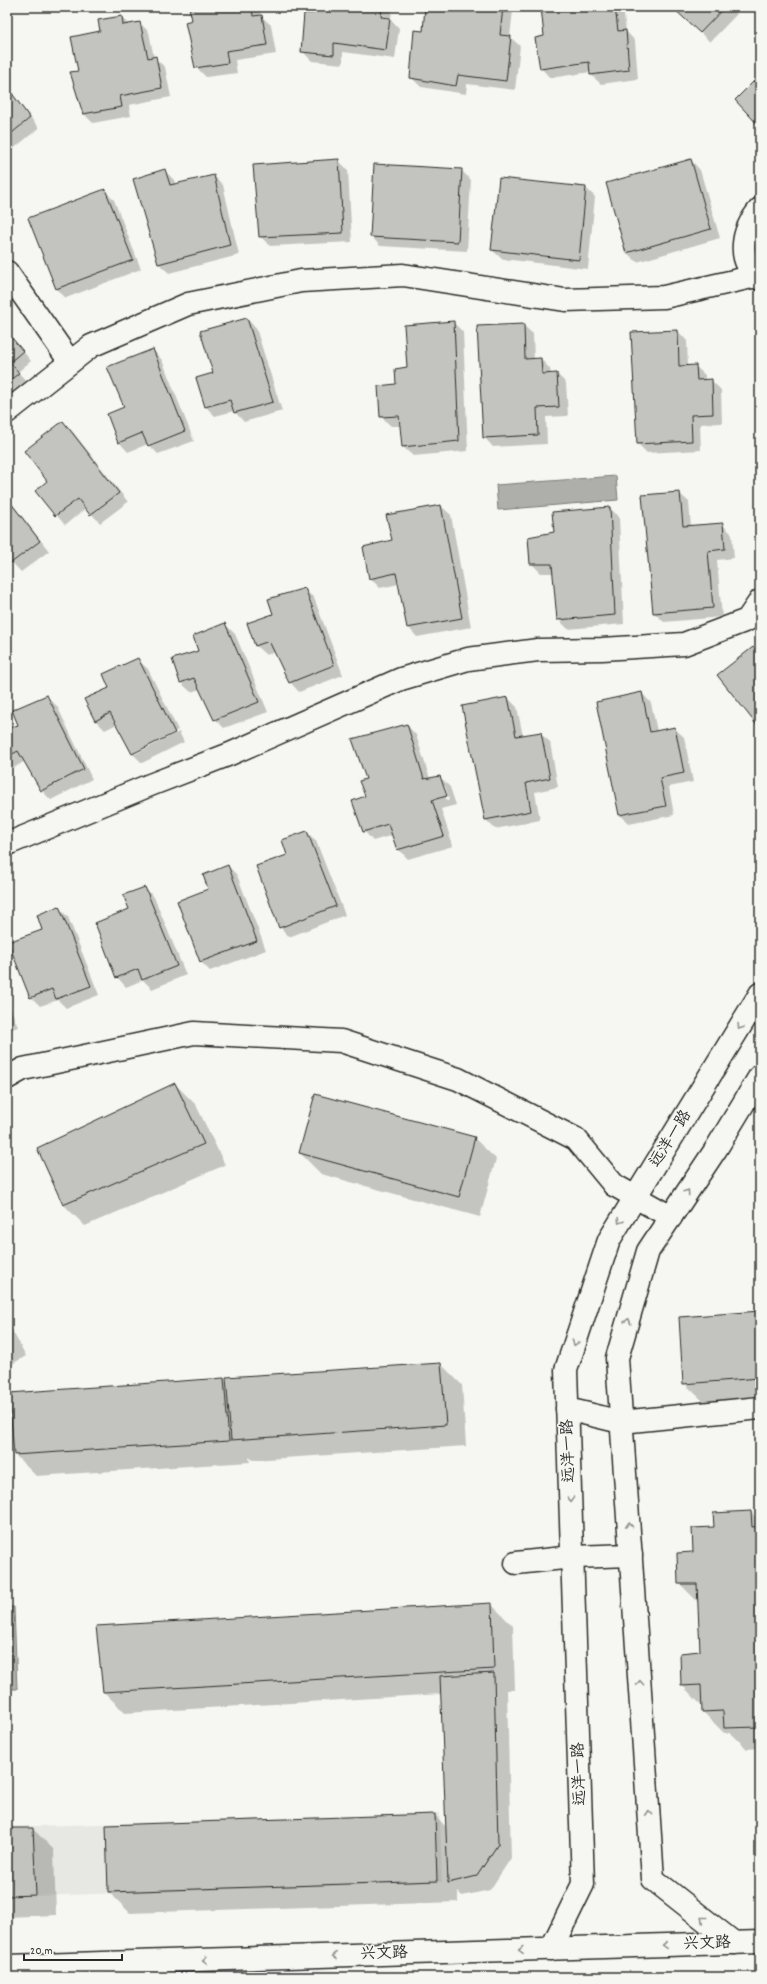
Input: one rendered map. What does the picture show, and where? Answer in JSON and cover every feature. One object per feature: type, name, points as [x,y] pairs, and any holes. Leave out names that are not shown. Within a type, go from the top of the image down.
[{"type":"street","points":[[7,412],[91,346],[188,304],[301,281],[403,274],[566,300],[664,297],[758,278],[748,263],[743,248],[744,234],[750,220],[760,209]]},
{"type":"street","points":[[7,272],[70,362]]},
{"type":"street","points":[[7,844],[143,787],[230,754],[401,679],[468,659],[538,650],[602,649],[684,644],[747,620],[760,601]]},
{"type":"street","name":"远洋一路","points":[[551,1949],[583,1884],[566,1370],[608,1240],[760,994]]},
{"type":"street","points":[[7,1078],[23,1069],[194,1033],[341,1041],[458,1079],[576,1139],[614,1186],[671,1217]]},
{"type":"street","points":[[734,1943],[653,1879],[617,1358],[648,1251],[716,1149],[760,1076]]},
{"type":"street","points":[[568,1409],[621,1422],[760,1408]]},
{"type":"street","points":[[516,1563],[572,1557],[631,1555]]},
{"type":"street","name":"兴文路","points":[[7,1966],[760,1942]]},
{"type":"shaded area","points":[[616,476],[618,500],[498,510],[496,485]]},
{"type":"shaded area","points":[[7,1607],[14,1607],[17,1689],[7,1689]]},
{"type":"shaded area","points":[[440,1813],[442,1882],[7,1897],[7,1827]]},
{"type":"building","points":[[189,7],[252,7],[253,16],[262,15],[267,45],[226,51],[228,63],[195,68],[185,22],[192,20]]},
{"type":"building","points":[[313,7],[382,7],[381,17],[390,18],[386,50],[334,43],[334,55],[301,52],[304,13],[313,13]]},
{"type":"building","points":[[425,7],[503,7],[500,35],[511,36],[506,81],[458,75],[456,86],[410,78],[414,30],[423,31]]},
{"type":"building","points":[[541,7],[615,7],[618,31],[626,30],[629,70],[590,75],[589,62],[540,69],[535,38],[544,36]]},
{"type":"building","points":[[672,7],[725,7],[700,33]]},
{"type":"building","points":[[122,16],[123,25],[140,22],[148,58],[156,56],[162,88],[120,96],[122,107],[83,114],[70,72],[78,71],[71,37],[100,31],[98,20]]},
{"type":"building","points":[[760,75],[760,127],[735,100]]},
{"type":"building","points":[[8,88],[30,118],[7,137],[7,89]]},
{"type":"building","points":[[339,159],[343,233],[259,237],[253,165]]},
{"type":"building","points":[[691,159],[711,229],[626,253],[606,183]]},
{"type":"building","points":[[374,164],[462,169],[458,242],[370,237]]},
{"type":"building","points":[[165,169],[170,185],[214,175],[230,245],[158,264],[133,179]]},
{"type":"building","points":[[499,178],[586,187],[579,260],[491,250]]},
{"type":"building","points":[[105,189],[133,260],[56,289],[28,218]]},
{"type":"building","points":[[247,318],[273,402],[234,413],[230,400],[205,407],[196,378],[213,373],[200,331]]},
{"type":"building","points":[[454,321],[459,441],[402,447],[399,416],[380,417],[378,386],[396,384],[395,369],[407,367],[404,325]]},
{"type":"building","points":[[524,324],[525,359],[541,358],[542,374],[557,373],[559,407],[537,408],[538,435],[483,438],[477,326]]},
{"type":"building","points":[[678,330],[679,366],[696,365],[697,380],[712,379],[713,414],[691,415],[692,441],[637,444],[631,332]]},
{"type":"building","points":[[7,332],[23,351],[10,362],[19,373],[7,383]]},
{"type":"building","points":[[153,349],[185,431],[148,446],[142,433],[118,443],[107,414],[124,407],[107,367]]},
{"type":"building","points":[[63,421],[119,493],[90,515],[78,499],[55,516],[35,491],[47,481],[24,451]]},
{"type":"building","points":[[680,492],[683,526],[723,523],[725,549],[708,551],[713,608],[653,613],[642,495]]},
{"type":"building","points":[[7,498],[40,541],[11,563],[7,558]]},
{"type":"building","points":[[441,505],[462,618],[407,628],[396,573],[369,579],[363,547],[392,540],[386,515]]},
{"type":"building","points":[[610,507],[615,615],[557,620],[552,564],[530,564],[528,537],[554,532],[552,512]]},
{"type":"building","points":[[305,588],[334,665],[289,683],[269,641],[255,646],[247,623],[273,614],[268,599]]},
{"type":"building","points":[[225,623],[259,702],[214,720],[194,678],[180,683],[172,659],[198,651],[193,636]]},
{"type":"building","points":[[753,647],[760,656],[760,729],[717,675]]},
{"type":"building","points":[[138,658],[175,733],[132,754],[110,713],[95,721],[84,699],[109,688],[103,674]]},
{"type":"building","points":[[642,692],[650,732],[675,727],[684,773],[660,778],[666,806],[619,815],[596,702]]},
{"type":"building","points":[[47,695],[84,769],[41,791],[18,751],[7,757],[7,729],[18,725],[12,710]]},
{"type":"building","points":[[508,697],[516,736],[541,732],[550,778],[526,783],[531,811],[485,820],[462,706]]},
{"type":"building","points":[[407,724],[424,779],[440,776],[447,796],[432,800],[444,836],[397,850],[388,824],[363,832],[352,801],[365,796],[359,781],[366,779],[352,739]]},
{"type":"building","points":[[307,831],[336,906],[279,928],[256,866],[287,855],[282,840]]},
{"type":"building","points":[[228,865],[257,941],[200,962],[177,901],[208,889],[203,875]]},
{"type":"building","points":[[145,887],[177,966],[142,980],[138,969],[116,978],[95,923],[129,909],[123,895]]},
{"type":"building","points":[[59,906],[91,986],[56,999],[52,989],[30,998],[8,942],[42,930],[37,915]]},
{"type":"building","points":[[175,1083],[204,1144],[63,1205],[37,1148]]},
{"type":"building","points":[[315,1094],[475,1137],[459,1197],[299,1153]]},
{"type":"building","points":[[760,1311],[760,1378],[683,1384],[679,1317]]},
{"type":"building","points":[[441,1363],[446,1425],[231,1440],[226,1377]]},
{"type":"building","points":[[224,1378],[229,1441],[14,1455],[9,1393]]},
{"type":"building","points":[[751,1511],[752,1527],[760,1526],[760,1727],[724,1728],[723,1711],[702,1712],[701,1685],[681,1686],[680,1653],[700,1651],[697,1584],[678,1584],[677,1553],[693,1552],[692,1528],[714,1527],[713,1513]]},
{"type":"building","points":[[492,1603],[494,1669],[103,1692],[96,1626]]},
{"type":"building","points":[[494,1673],[498,1844],[477,1876],[448,1883],[440,1676]]},
{"type":"building","points":[[435,1814],[437,1881],[108,1892],[106,1825]]},
{"type":"building","points":[[7,1828],[33,1828],[36,1895],[7,1896]]}]
